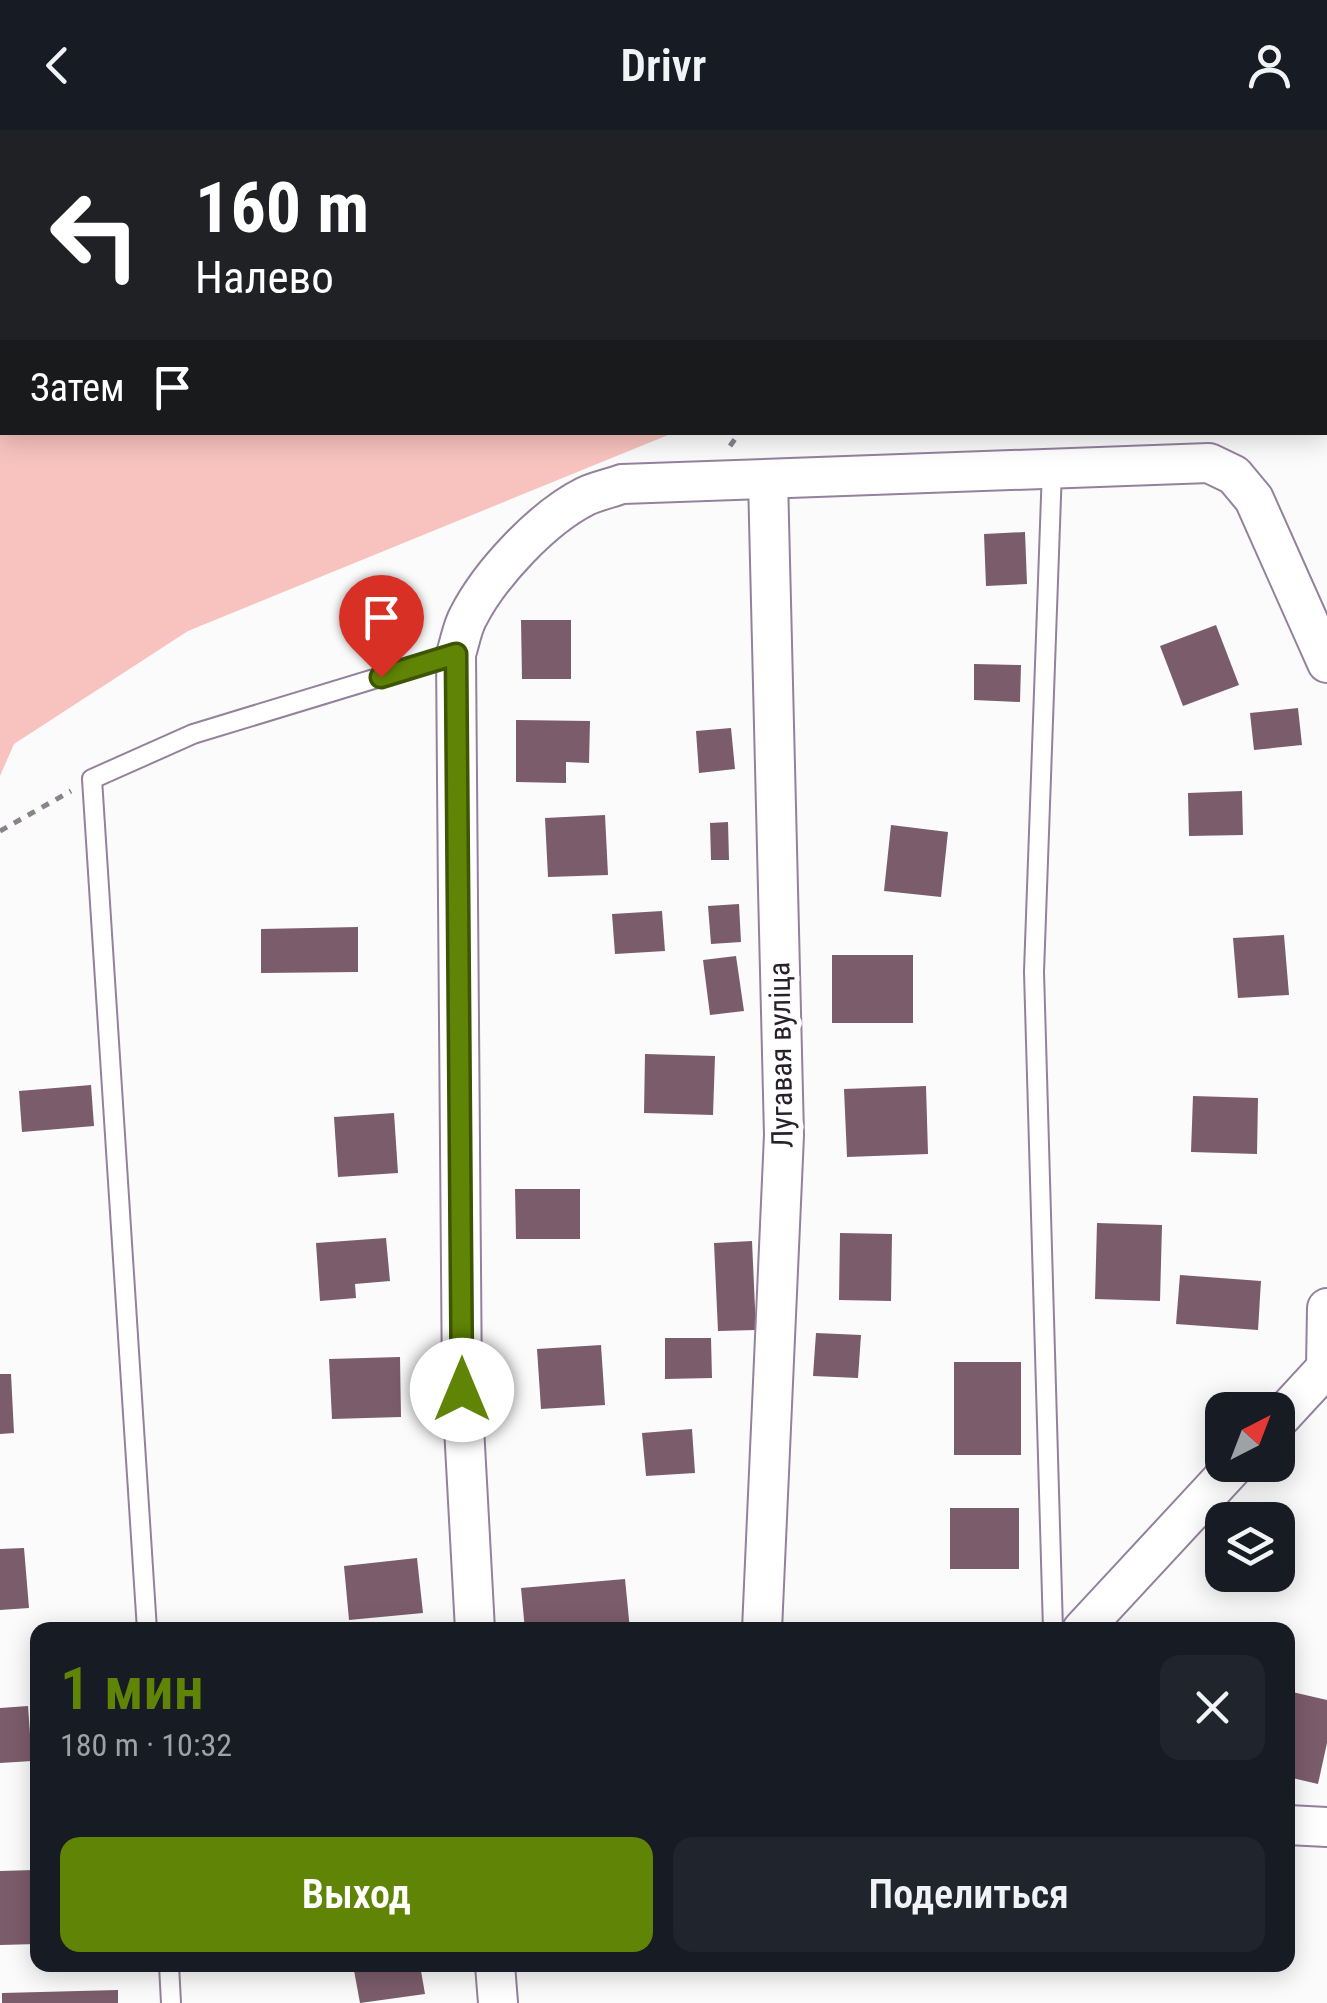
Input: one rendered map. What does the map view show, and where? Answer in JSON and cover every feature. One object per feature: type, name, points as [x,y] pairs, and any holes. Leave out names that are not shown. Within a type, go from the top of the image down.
[{"type":"street","points":[[475,1622],[462,1390],[456,654],[466,620],[487,585],[556,516],[586,496],[622,484],[1209,463],[1234,475],[1254,499],[1327,663]]},
{"type":"street","name":"Лугавая вуліца","points":[[762,1622],[784,1136],[768,479]]},
{"type":"street","points":[[1295,1402],[1326,1368],[1327,1308]]},
{"type":"street","points":[[1089,1622],[1219,1482]]},
{"type":"street","points":[[1295,1826],[1327,1827]]},
{"type":"street","points":[[496,1972],[498,2003]]},
{"type":"lane","points":[[1052,469],[1034,972],[1053,1622]]},
{"type":"lane","points":[[146,1622],[92,779],[193,734],[456,654]]},
{"type":"lane","points":[[170,1972],[172,2003]]},
{"type":"path","points":[[0,831],[92,779]]},
{"type":"shaded area","points":[[0,435],[668,435],[188,631],[14,744],[0,776]]},
{"type":"building","points":[[1025,532],[1027,584],[986,586],[984,534]]},
{"type":"building","points":[[521,620],[571,620],[571,679],[522,679]]},
{"type":"building","points":[[1216,625],[1239,685],[1183,706],[1160,646]]},
{"type":"building","points":[[974,664],[1021,665],[1020,702],[974,700]]},
{"type":"building","points":[[1298,708],[1302,745],[1254,750],[1250,713]]},
{"type":"building","points":[[516,720],[590,721],[589,763],[566,762],[566,783],[516,782]]},
{"type":"building","points":[[731,728],[735,769],[699,773],[696,731]]},
{"type":"building","points":[[1242,791],[1243,835],[1189,836],[1188,793]]},
{"type":"building","points":[[605,815],[608,875],[548,877],[545,818]]},
{"type":"building","points":[[728,822],[729,860],[711,860],[710,823]]},
{"type":"building","points":[[891,825],[948,832],[941,897],[884,891]]},
{"type":"building","points":[[739,904],[741,942],[711,944],[708,906]]},
{"type":"building","points":[[662,911],[665,951],[615,954],[612,914]]},
{"type":"building","points":[[358,927],[358,972],[261,973],[261,929]]},
{"type":"building","points":[[1284,935],[1289,995],[1238,998],[1233,938]]},
{"type":"building","points":[[832,955],[913,955],[913,1023],[832,1023]]},
{"type":"building","points":[[736,956],[744,1011],[710,1015],[703,960]]},
{"type":"building","points":[[645,1054],[715,1056],[713,1115],[644,1113]]},
{"type":"building","points":[[91,1085],[94,1126],[22,1132],[19,1091]]},
{"type":"building","points":[[926,1086],[928,1154],[847,1157],[844,1089]]},
{"type":"building","points":[[1193,1096],[1258,1098],[1257,1154],[1191,1152]]},
{"type":"building","points":[[394,1113],[398,1173],[338,1177],[334,1117]]},
{"type":"building","points":[[515,1189],[580,1189],[580,1239],[516,1239]]},
{"type":"building","points":[[1097,1223],[1162,1225],[1160,1301],[1095,1299]]},
{"type":"building","points":[[840,1233],[892,1234],[891,1301],[839,1300]]},
{"type":"building","points":[[386,1238],[390,1281],[355,1284],[356,1298],[320,1301],[316,1243]]},
{"type":"building","points":[[752,1241],[756,1330],[718,1331],[714,1243]]},
{"type":"building","points":[[1180,1275],[1261,1281],[1258,1330],[1176,1324]]},
{"type":"building","points":[[816,1333],[861,1335],[858,1378],[813,1376]]},
{"type":"building","points":[[665,1338],[711,1338],[712,1378],[665,1379]]},
{"type":"building","points":[[601,1345],[605,1405],[541,1409],[537,1349]]},
{"type":"building","points":[[400,1357],[401,1417],[332,1419],[329,1359]]},
{"type":"building","points":[[954,1362],[1021,1362],[1021,1455],[954,1455]]},
{"type":"building","points":[[0,1374],[11,1374],[14,1433],[0,1434]]},
{"type":"building","points":[[692,1429],[695,1473],[646,1476],[642,1433]]},
{"type":"building","points":[[950,1508],[1019,1508],[1019,1569],[950,1569]]},
{"type":"building","points":[[24,1548],[29,1608],[0,1610],[0,1549]]},
{"type":"building","points":[[417,1558],[423,1613],[349,1620],[344,1566]]},
{"type":"building","points":[[625,1579],[629,1622],[524,1622],[521,1588]]},
{"type":"building","points":[[1295,1693],[1327,1700],[1327,1743],[1318,1784],[1295,1779]]},
{"type":"building","points":[[28,1706],[30,1761],[0,1763],[0,1708]]},
{"type":"building","points":[[30,1870],[30,1944],[0,1945],[0,1871]]},
{"type":"building","points":[[354,1972],[421,1972],[425,1994],[360,2003]]},
{"type":"building","points":[[118,1990],[118,2003],[2,2003],[2,1993]]},
{"type":"route","points":[[381,677],[456,654],[462,1390]]}]
